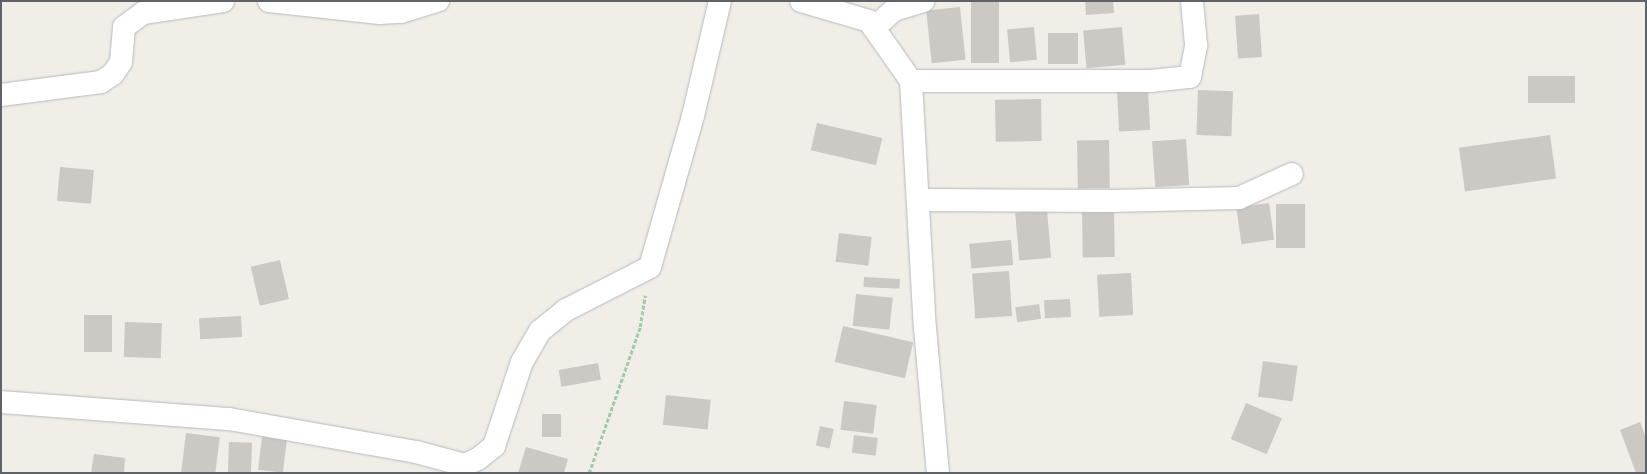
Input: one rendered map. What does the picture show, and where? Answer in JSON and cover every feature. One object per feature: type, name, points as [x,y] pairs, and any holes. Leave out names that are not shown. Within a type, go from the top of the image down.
[{"type":"street","points":[[1,95],[101,82],[113,74],[121,62],[124,27],[143,13],[223,1]]},
{"type":"street","points":[[269,1],[379,13],[401,12],[438,1]]},
{"type":"street","points":[[1,402],[229,419],[416,452],[465,465],[494,446],[522,362],[540,331],[566,310],[650,267],[693,116],[720,1]]},
{"type":"street","points":[[801,1],[869,21],[911,81],[938,473]]},
{"type":"street","points":[[874,28],[894,10],[924,1]]},
{"type":"street","points":[[911,81],[1151,81],[1190,77],[1196,45],[1192,1]]},
{"type":"street","points":[[918,200],[1110,202],[1239,198],[1292,174]]},
{"type":"path","points":[[589,473],[640,327],[650,267]]},
{"type":"building","points":[[971,1],[999,1],[999,63],[971,63]]},
{"type":"building","points":[[1085,1],[1113,1],[1114,13],[1086,15]]},
{"type":"building","points":[[960,7],[966,60],[932,63],[926,11]]},
{"type":"building","points":[[1259,14],[1262,57],[1238,59],[1235,16]]},
{"type":"building","points":[[1034,27],[1037,60],[1010,62],[1007,29]]},
{"type":"building","points":[[1122,27],[1125,65],[1086,68],[1083,30]]},
{"type":"building","points":[[1048,33],[1078,33],[1078,64],[1048,64]]},
{"type":"building","points":[[1528,76],[1575,76],[1575,103],[1528,103]]},
{"type":"building","points":[[1148,90],[1150,130],[1119,132],[1117,92]]},
{"type":"building","points":[[1198,90],[1233,91],[1231,136],[1196,135]]},
{"type":"building","points":[[1041,99],[1042,141],[996,142],[995,100]]},
{"type":"building","points":[[817,123],[882,138],[876,165],[811,150]]},
{"type":"building","points":[[1550,135],[1556,179],[1465,191],[1459,148]]},
{"type":"building","points":[[1186,139],[1189,185],[1155,187],[1152,141]]},
{"type":"building","points":[[1109,140],[1110,188],[1078,189],[1077,141]]},
{"type":"building","points":[[60,167],[94,170],[91,204],[57,201]]},
{"type":"building","points":[[1269,203],[1274,240],[1241,244],[1236,208]]},
{"type":"building","points":[[1276,204],[1305,204],[1305,248],[1276,248]]},
{"type":"building","points":[[1047,210],[1051,258],[1019,261],[1015,213]]},
{"type":"building","points":[[1114,212],[1115,257],[1083,258],[1082,213]]},
{"type":"building","points":[[839,233],[872,237],[868,266],[835,262]]},
{"type":"building","points":[[1011,240],[1013,265],[971,269],[969,244]]},
{"type":"building","points":[[280,260],[289,299],[260,306],[251,267]]},
{"type":"building","points":[[1009,271],[1012,316],[975,318],[972,274]]},
{"type":"building","points":[[1131,273],[1133,315],[1099,317],[1097,275]]},
{"type":"building","points":[[864,277],[900,279],[899,289],[863,287]]},
{"type":"building","points":[[856,294],[893,298],[889,330],[853,326]]},
{"type":"building","points":[[1070,299],[1071,317],[1045,318],[1044,300]]},
{"type":"building","points":[[1039,304],[1041,319],[1017,322],[1015,307]]},
{"type":"building","points":[[84,315],[112,315],[112,352],[84,352]]},
{"type":"building","points":[[241,316],[242,337],[200,339],[199,318]]},
{"type":"building","points":[[125,322],[162,323],[161,358],[124,357]]},
{"type":"building","points":[[843,326],[913,342],[905,378],[835,362]]},
{"type":"building","points":[[1263,361],[1298,366],[1293,402],[1258,397]]},
{"type":"building","points":[[598,363],[601,380],[562,387],[559,370]]},
{"type":"building","points":[[666,395],[711,400],[708,430],[663,425]]},
{"type":"building","points":[[844,401],[877,405],[873,434],[840,430]]},
{"type":"building","points":[[1246,403],[1282,418],[1267,454],[1231,439]]},
{"type":"building","points":[[542,414],[561,414],[561,437],[542,437]]},
{"type":"building","points":[[1640,422],[1646,438],[1646,473],[1636,473],[1620,430]]},
{"type":"building","points":[[820,426],[834,429],[830,448],[816,446]]},
{"type":"building","points":[[186,433],[220,437],[215,473],[181,473]]},
{"type":"building","points":[[854,435],[878,438],[876,456],[852,453]]},
{"type":"building","points":[[262,437],[287,440],[283,473],[258,470]]},
{"type":"building","points":[[229,442],[252,443],[251,473],[228,473]]},
{"type":"building","points":[[526,447],[568,459],[564,473],[518,473]]},
{"type":"building","points":[[94,454],[125,458],[124,473],[91,473]]}]
